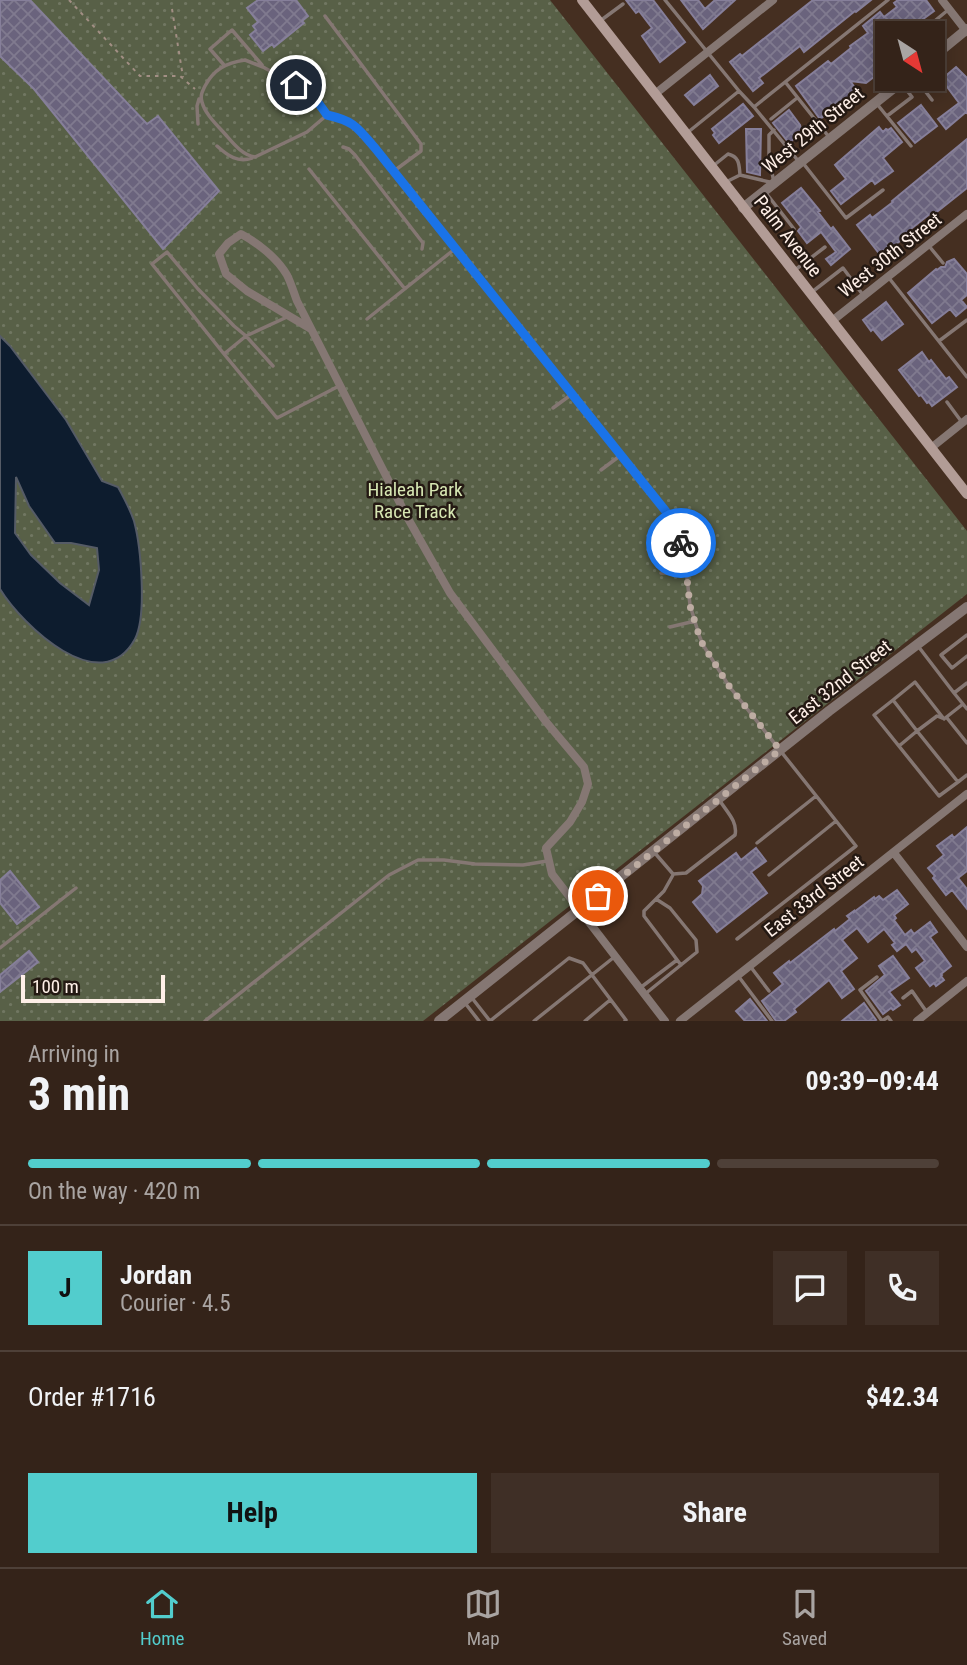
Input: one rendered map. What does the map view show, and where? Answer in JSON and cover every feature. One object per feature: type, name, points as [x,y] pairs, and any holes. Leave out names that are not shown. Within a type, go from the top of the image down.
[{"type":"main road","name":"Palm Avenue","points":[[582,0],[967,494]]},
{"type":"street","points":[[654,94],[773,0]]},
{"type":"street","points":[[942,0],[967,31],[945,48]]},
{"type":"street","name":"West 29th Street","points":[[743,208],[890,91]]},
{"type":"street","name":"West 30th Street","points":[[832,321],[967,214]]},
{"type":"street","points":[[311,329],[247,291],[226,274],[219,254],[228,243],[241,234],[269,254],[287,275],[297,301],[340,386],[450,593],[547,723],[584,766],[588,784],[582,802],[570,822],[546,848],[552,874],[666,1021]]},
{"type":"street","points":[[931,448],[965,421]]},
{"type":"street","name":"East 32nd Street","points":[[439,1021],[780,750],[967,607]]},
{"type":"street","name":"East 33rd Street","points":[[680,1021],[967,794]]},
{"type":"street","points":[[894,853],[967,947]]},
{"type":"street","points":[[917,1021],[967,981]]},
{"type":"lane","points":[[665,0],[846,218],[883,190]]},
{"type":"lane","points":[[754,107],[888,0]]},
{"type":"lane","points":[[599,22],[623,4]]},
{"type":"lane","points":[[934,21],[949,9]]},
{"type":"lane","points":[[325,16],[421,144],[421,151],[394,171]]},
{"type":"lane","points":[[224,65],[210,49],[232,30],[263,67]]},
{"type":"lane","points":[[198,124],[197,106],[211,76],[224,65],[245,60],[312,94],[327,115],[346,120],[360,130],[668,514],[677,529],[684,551],[690,606],[703,645],[729,686],[856,846],[737,939]]},
{"type":"lane","points":[[786,83],[830,138]]},
{"type":"lane","points":[[686,134],[739,91]]},
{"type":"lane","points":[[887,116],[912,97],[909,91]]},
{"type":"lane","points":[[925,91],[932,100]]},
{"type":"lane","points":[[201,94],[205,110],[222,130],[242,152],[255,157]]},
{"type":"lane","points":[[771,119],[797,98]]},
{"type":"lane","points":[[876,102],[911,146]]},
{"type":"lane","points":[[217,146],[229,157],[245,161],[307,132],[327,115]]},
{"type":"lane","points":[[724,183],[740,175],[774,183],[769,157],[769,135],[774,130]]},
{"type":"lane","points":[[343,147],[355,155],[395,206],[423,243],[422,249]]},
{"type":"lane","points":[[712,167],[728,154],[739,162],[740,175]]},
{"type":"lane","points":[[309,169],[405,289]]},
{"type":"lane","points":[[764,191],[794,229]]},
{"type":"lane","points":[[928,245],[943,263]]},
{"type":"lane","points":[[793,271],[825,247]]},
{"type":"lane","points":[[367,319],[456,248]]},
{"type":"lane","points":[[273,366],[198,289],[167,252],[152,264],[277,418],[340,386]]},
{"type":"lane","points":[[810,294],[843,268],[864,296]]},
{"type":"lane","points":[[888,277],[967,377]]},
{"type":"lane","points":[[224,354],[246,336],[289,316]]},
{"type":"lane","points":[[939,341],[967,320]]},
{"type":"lane","points":[[552,408],[572,394]]},
{"type":"lane","points":[[947,402],[965,421]]},
{"type":"lane","points":[[601,470],[621,455]]},
{"type":"lane","points":[[661,573],[686,574]]},
{"type":"lane","points":[[670,627],[695,621]]},
{"type":"lane","points":[[967,635],[941,655],[952,668],[967,656]]},
{"type":"lane","points":[[917,645],[967,709]]},
{"type":"lane","points":[[967,743],[915,682],[874,715],[939,796],[967,775]]},
{"type":"lane","points":[[954,693],[967,683]]},
{"type":"lane","points":[[893,700],[958,782]]},
{"type":"lane","points":[[946,718],[963,704]]},
{"type":"lane","points":[[899,746],[936,716],[946,718]]},
{"type":"lane","points":[[757,843],[817,796]]},
{"type":"lane","points":[[673,874],[686,873],[735,835],[735,823],[718,799]]},
{"type":"lane","points":[[769,875],[836,821]]},
{"type":"lane","points":[[653,850],[673,874]]},
{"type":"lane","points":[[205,1021],[389,875],[418,860],[523,865],[549,861]]},
{"type":"lane","points":[[673,874],[664,891],[644,911],[644,916],[681,965]]},
{"type":"lane","points":[[0,948],[75,888]]},
{"type":"lane","points":[[642,991],[697,952],[696,940],[670,908],[656,899]]},
{"type":"lane","points":[[534,1021],[615,956]]},
{"type":"lane","points":[[468,999],[490,1021],[569,958],[583,963],[625,1021]]},
{"type":"lane","points":[[642,991],[677,960]]},
{"type":"lane","points":[[750,966],[769,991]]},
{"type":"lane","points":[[738,976],[772,1021]]},
{"type":"lane","points":[[877,977],[860,990],[883,1021],[888,1017],[891,1021]]},
{"type":"lane","points":[[903,998],[912,991],[927,1013]]},
{"type":"lane","points":[[468,999],[479,1021]]},
{"type":"lane","points":[[585,1021],[611,1000]]},
{"type":"path","points":[[69,0],[141,76],[180,76],[201,94]]},
{"type":"path","points":[[172,9],[183,79]]},
{"type":"green space","name":"Hialeah Park Race Track","points":[[0,0],[550,0],[967,531],[967,594],[423,1021],[0,1021]]},
{"type":"water","points":[[0,336],[66,420],[102,481],[118,487],[127,504],[134,521],[141,564],[139,628],[135,639],[120,656],[103,662],[83,660],[63,651],[43,637],[0,589]],"holes":[[[16,477],[29,506],[55,543],[97,548],[99,570],[89,605],[60,583],[31,555],[15,533]]]},
{"type":"building","points":[[0,0],[30,0],[147,124],[158,116],[219,191],[163,249],[34,89],[0,56]]},
{"type":"building","points":[[258,0],[296,0],[308,16],[302,21],[304,23],[274,47],[272,44],[263,51],[250,35],[256,30],[253,26],[258,22],[247,8]]},
{"type":"building","points":[[626,0],[653,0],[685,42],[660,62],[642,36],[652,28]]},
{"type":"building","points":[[681,0],[698,0],[705,9],[715,0],[735,0],[703,29]]},
{"type":"building","points":[[813,0],[871,0],[804,52],[800,46],[759,78],[763,83],[753,91],[730,62],[740,54],[742,56]]},
{"type":"building","points":[[898,0],[926,0],[934,11],[920,21],[875,21],[875,76],[866,83],[850,81],[857,90],[820,119],[796,86],[828,61],[831,64],[851,48],[850,46],[868,33],[863,26],[880,12],[884,17],[897,7],[894,3]]},
{"type":"building","points":[[956,67],[967,78],[967,113],[946,129],[938,119],[959,103],[945,84],[945,76]]},
{"type":"building","points":[[710,75],[718,86],[694,105],[685,95]]},
{"type":"building","points":[[743,104],[753,116],[719,143],[712,129]]},
{"type":"building","points":[[921,105],[937,126],[915,143],[898,123]]},
{"type":"building","points":[[789,110],[801,129],[799,135],[789,143],[773,123]]},
{"type":"building","points":[[879,127],[883,132],[891,128],[902,142],[883,158],[893,171],[875,184],[872,180],[841,204],[831,191],[846,179],[835,165]]},
{"type":"building","points":[[746,129],[761,129],[760,175],[747,172]]},
{"type":"building","points":[[967,139],[967,188],[933,215],[931,213],[881,256],[857,225],[870,215],[872,218],[893,202]]},
{"type":"building","points":[[801,188],[831,229],[833,227],[850,249],[831,265],[826,259],[836,252],[821,232],[807,243],[798,231],[801,227],[782,203]]},
{"type":"building","points":[[954,259],[967,274],[967,295],[961,300],[967,307],[956,316],[950,309],[932,323],[908,293],[936,269],[945,267],[947,262]]},
{"type":"building","points":[[886,302],[903,324],[882,340],[863,320]]},
{"type":"building","points":[[922,352],[946,379],[949,377],[957,387],[932,406],[919,396],[899,370]]},
{"type":"building","points":[[967,827],[967,871],[958,878],[967,889],[967,909],[952,890],[946,895],[928,868],[944,855],[937,846],[952,835],[954,838]]},
{"type":"building","points":[[756,848],[766,861],[751,872],[767,893],[717,932],[693,902],[702,894],[703,886],[699,881],[736,853],[741,860]]},
{"type":"building","points":[[10,871],[39,907],[17,924],[0,903],[0,880]]},
{"type":"building","points":[[897,890],[908,904],[894,915],[894,920],[905,935],[911,930],[914,934],[930,922],[937,932],[930,937],[951,966],[941,974],[944,980],[936,986],[934,983],[930,986],[916,968],[925,961],[916,949],[912,952],[906,944],[897,951],[892,945],[895,943],[884,929],[868,942],[857,928],[842,940],[857,958],[841,971],[854,989],[842,998],[829,980],[794,1009],[796,1012],[784,1021],[776,1021],[762,1001],[783,984],[774,973],[834,929],[835,931],[850,919],[847,916],[874,897],[875,899],[879,896],[883,900]]},
{"type":"building","points":[[29,951],[38,962],[0,992],[0,975]]},
{"type":"building","points":[[893,956],[909,978],[889,992],[900,1005],[883,1014],[866,991],[885,975],[879,966]]},
{"type":"building","points":[[750,999],[767,1021],[745,1021],[736,1011]]},
{"type":"building","points":[[864,1003],[876,1020],[842,1021]]},
{"type":"way so far","points":[[598,896],[780,750],[729,686],[703,645],[690,606],[681,543]]},
{"type":"route","points":[[296,85],[312,94],[327,115],[346,120],[360,130],[668,514],[681,543]]}]
